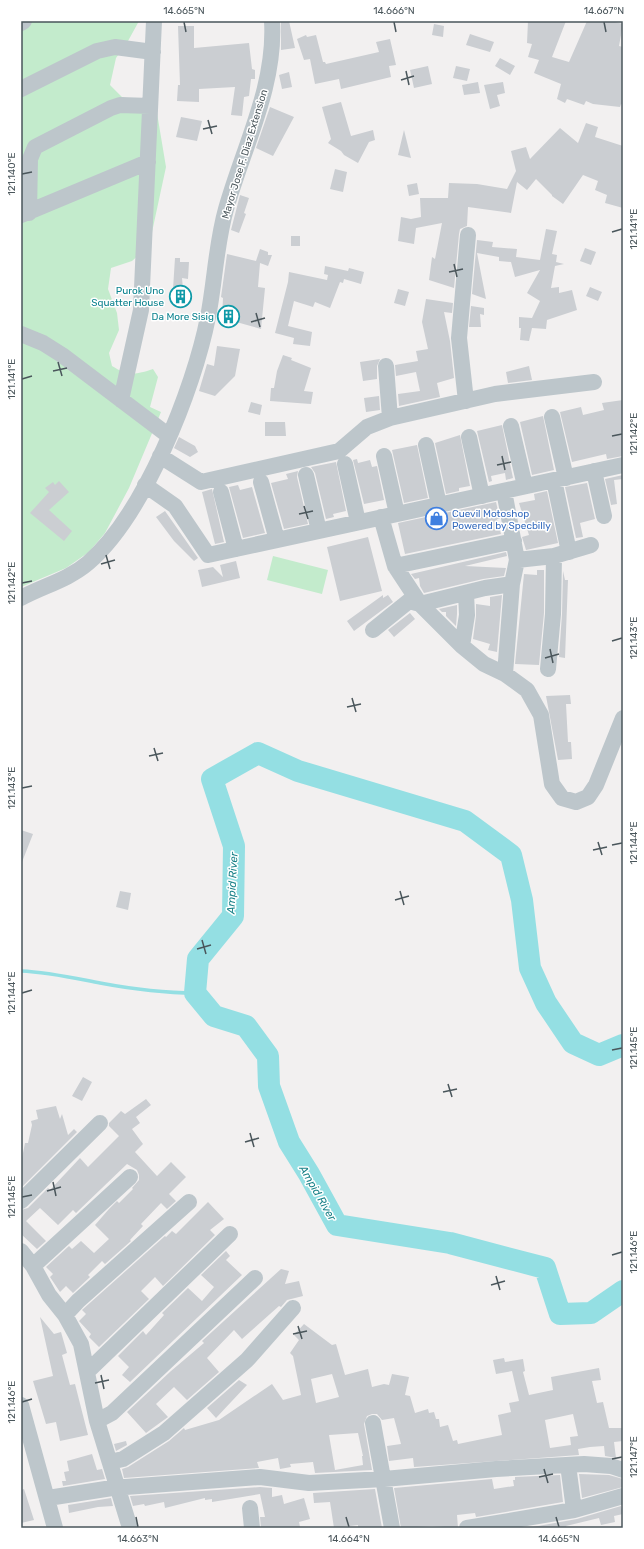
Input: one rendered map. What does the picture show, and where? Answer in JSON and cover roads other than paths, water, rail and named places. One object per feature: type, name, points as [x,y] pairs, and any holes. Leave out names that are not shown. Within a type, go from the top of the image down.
[{"type":"street","points":[[121,400],[141,310],[154,21]]},
{"type":"street","name":"Mayor Jose F. Diaz Extension","points":[[21,598],[68,577],[88,563],[106,545],[122,523],[145,485],[169,436],[198,363],[208,317],[226,210],[263,93],[270,64],[273,34],[272,21]]},
{"type":"street","points":[[21,89],[97,51],[115,47],[153,52]]},
{"type":"street","points":[[148,162],[25,214],[30,159],[35,147],[111,108],[120,105],[150,106]]},
{"type":"street","points":[[466,401],[460,338],[468,235]]},
{"type":"street","points":[[21,334],[43,343],[62,355],[169,436]]},
{"type":"street","points":[[386,366],[390,418]]},
{"type":"street","points":[[160,456],[201,482],[339,451],[367,427],[390,418],[495,394],[594,382]]},
{"type":"street","points":[[552,417],[569,552]]},
{"type":"street","points":[[511,426],[526,486]]},
{"type":"street","points":[[469,438],[482,496]]},
{"type":"street","points":[[426,445],[439,505]]},
{"type":"street","points":[[384,456],[397,514]]},
{"type":"street","points":[[346,464],[358,522]]},
{"type":"street","points":[[145,485],[175,506],[208,555],[623,465]]},
{"type":"street","points":[[594,472],[604,516]]},
{"type":"street","points":[[306,475],[319,531]]},
{"type":"street","points":[[262,482],[277,540]]},
{"type":"street","points":[[504,491],[517,560],[512,584],[505,674]]},
{"type":"street","points":[[221,492],[236,549]]},
{"type":"street","points":[[381,518],[395,566],[420,604],[462,646],[484,664],[505,674],[527,690],[541,715],[552,784],[562,798],[576,802],[588,796],[596,785],[623,718]]},
{"type":"street","points":[[395,566],[514,541]]},
{"type":"street","points":[[517,560],[554,556],[591,545]]},
{"type":"street","points":[[548,669],[553,614],[554,556]]},
{"type":"street","points":[[373,630],[409,601],[420,604],[512,584]]},
{"type":"street","points":[[462,646],[467,615],[466,593]]},
{"type":"street","points":[[21,1201],[100,1123]]},
{"type":"street","points":[[33,1266],[130,1177]]},
{"type":"street","points":[[65,1315],[78,1301],[189,1202]]},
{"type":"street","points":[[88,1371],[230,1234]]},
{"type":"street","points":[[21,1251],[33,1266],[49,1295],[65,1315],[81,1344],[88,1371],[97,1421],[119,1488],[130,1528]]},
{"type":"street","points":[[97,1421],[112,1413],[255,1278]]},
{"type":"street","points":[[110,1462],[124,1459],[164,1433],[247,1360],[293,1308]]},
{"type":"street","points":[[21,1405],[48,1498],[55,1528]]},
{"type":"street","points":[[373,1423],[392,1528]]},
{"type":"street","points":[[48,1498],[119,1488],[260,1477],[309,1483],[384,1479],[496,1469],[568,1465],[611,1466],[623,1470]]},
{"type":"street","points":[[568,1465],[574,1510]]},
{"type":"street","points":[[467,1528],[574,1510],[623,1496]]},
{"type":"street","points":[[250,1508],[252,1528]]},
{"type":"waterway","name":"Ampid River","points":[[623,1045],[599,1055],[573,1043],[546,1003],[530,968],[522,900],[511,855],[465,821],[298,771],[258,753],[212,779],[234,846],[233,916],[198,959],[195,993],[214,1016],[246,1026],[268,1056],[269,1086],[289,1142],[309,1174],[337,1225],[450,1243],[545,1268],[560,1314],[591,1313],[623,1291]]},
{"type":"waterway","points":[[21,971],[51,974],[136,989],[195,993]]},
{"type":"place","name":"Purok Uno Squatter House","points":[[180,296]]},
{"type":"place","name":"Da More Sisig","points":[[229,316]]},
{"type":"place","name":"Cuevil Motoshop Powered by Specbilly","points":[[437,519]]}]
